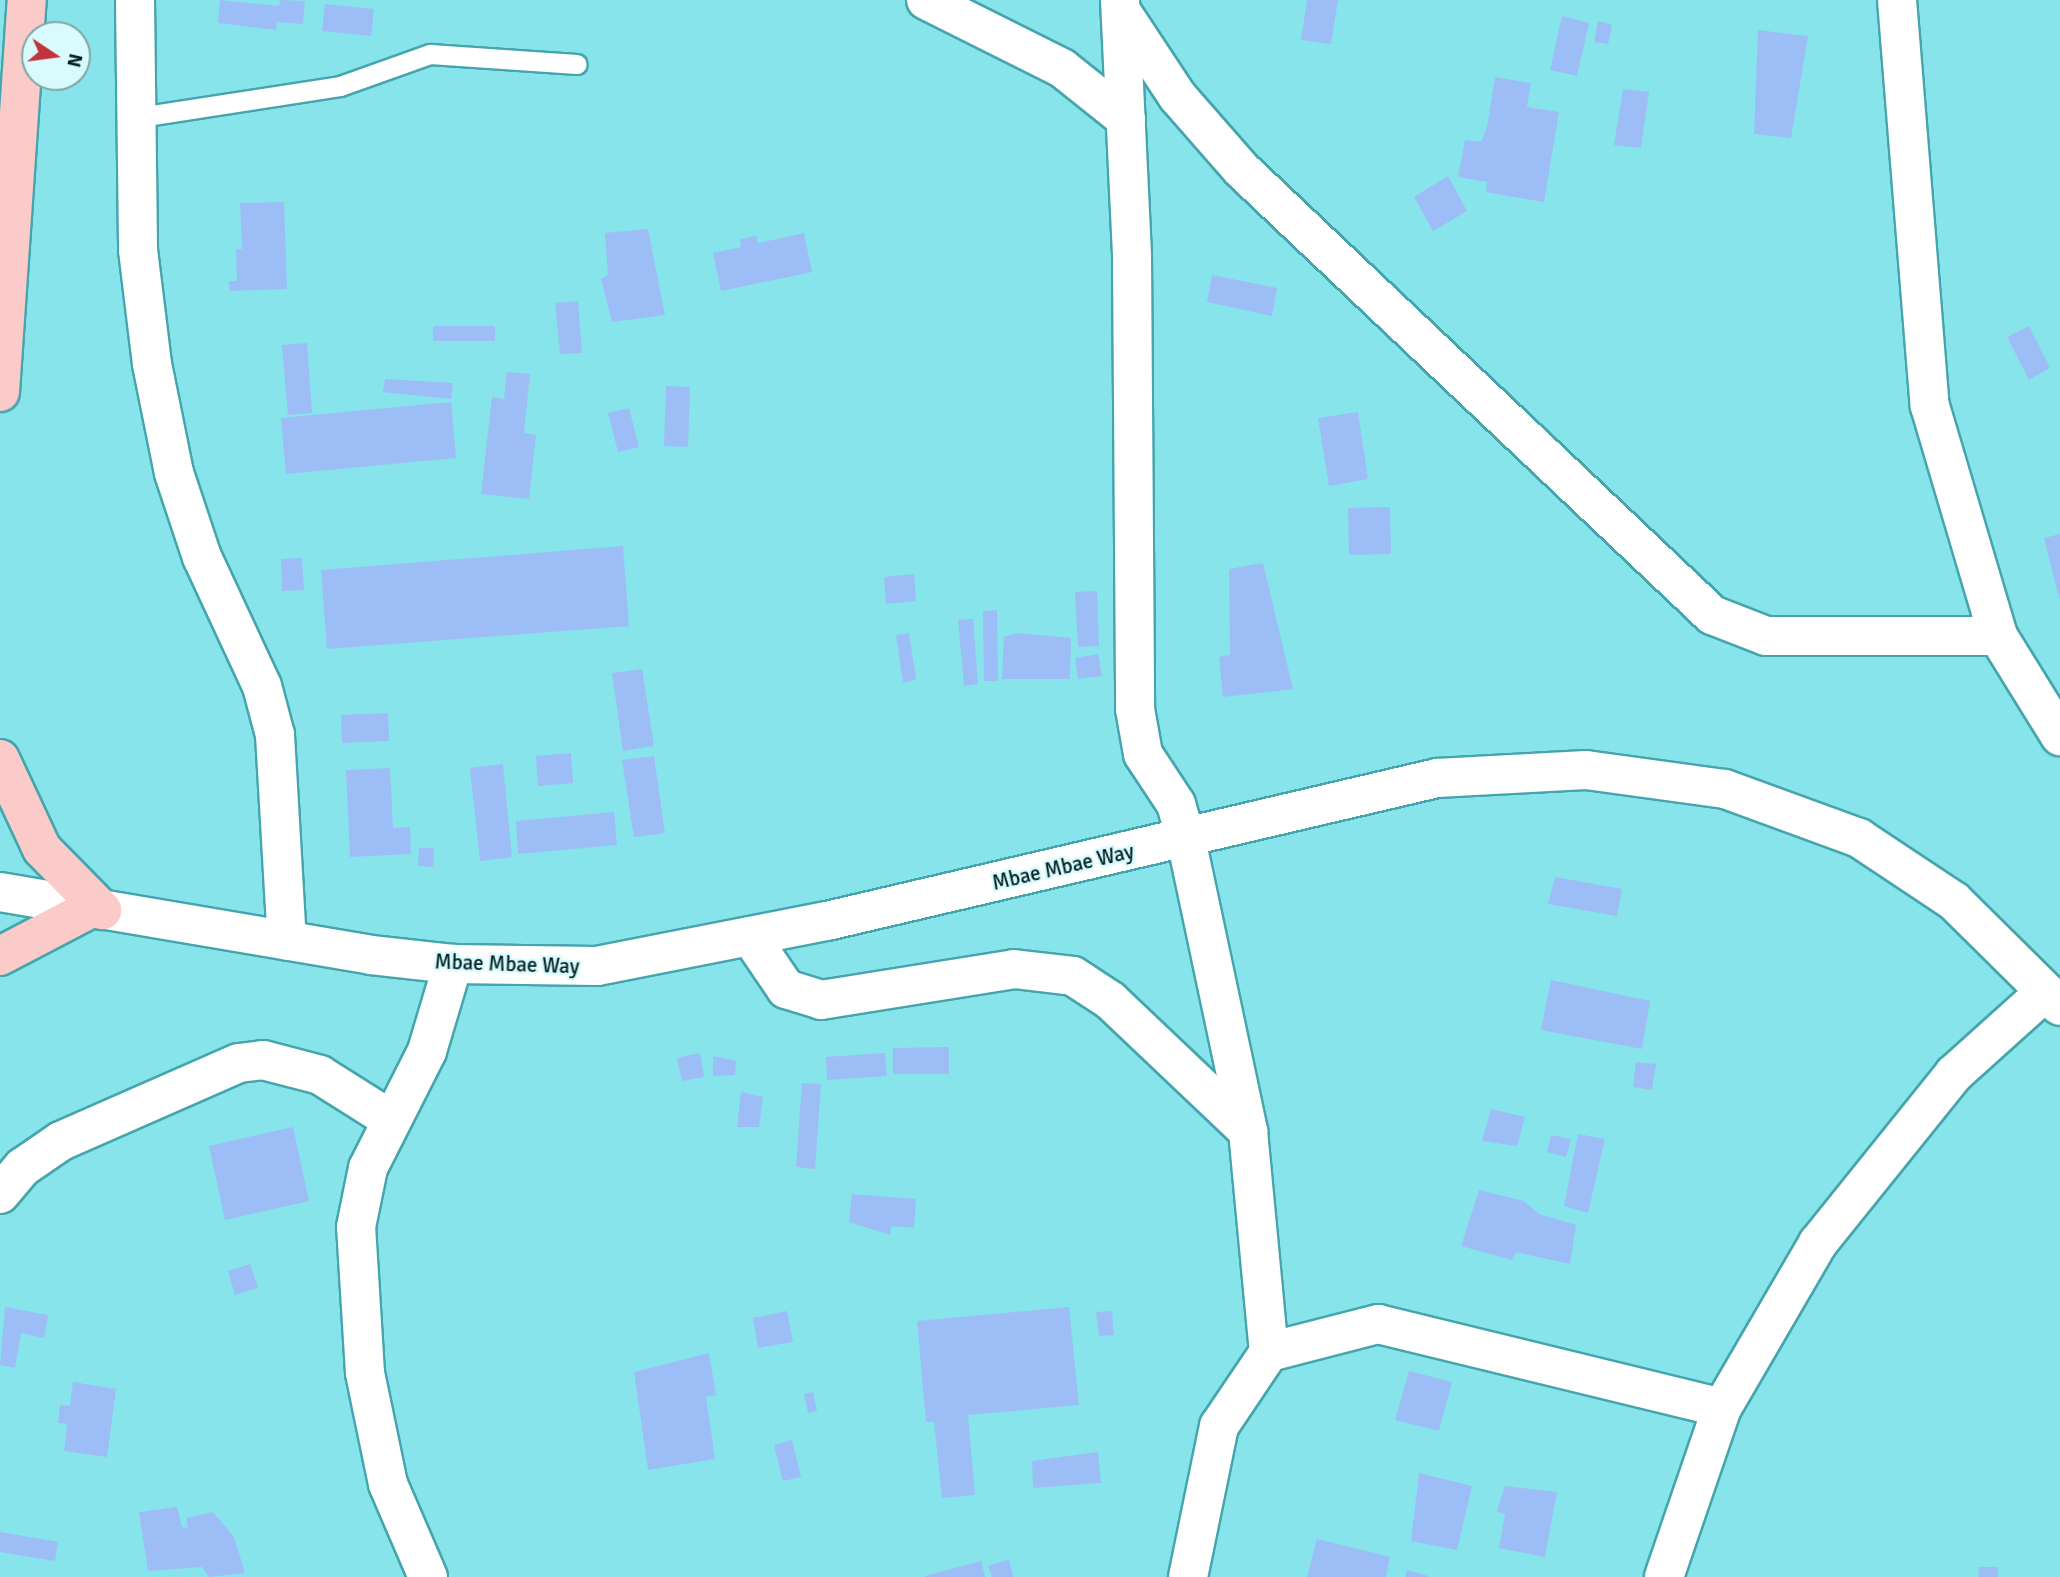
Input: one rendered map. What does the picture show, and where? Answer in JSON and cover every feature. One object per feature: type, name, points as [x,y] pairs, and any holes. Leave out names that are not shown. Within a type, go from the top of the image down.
[{"type":"main road","points":[[0,392],[27,0]]},
{"type":"main road","points":[[0,759],[42,849],[96,909],[0,956]]},
{"type":"street","points":[[135,0],[133,118],[138,250],[174,473],[202,557],[262,686],[275,735],[286,941]]},
{"type":"street","points":[[926,0],[1062,68],[1126,118]]},
{"type":"street","points":[[1897,0],[1930,406],[1998,636],[2060,736]]},
{"type":"street","points":[[1120,6],[1126,118],[1135,709],[1143,754],[1176,804],[1186,839],[1248,1132],[1269,1352],[1219,1426],[1188,1577]]},
{"type":"street","points":[[1120,6],[1178,97],[1242,170],[1712,615],[1766,636],[1998,636]]},
{"type":"street","name":"Mbae Mbae Way","points":[[0,892],[286,941],[453,964],[597,966],[750,936],[1186,839],[1437,779],[1572,770],[1646,774],[1725,789],[1859,838],[1954,901],[2052,999]]},
{"type":"street","points":[[750,936],[786,989],[811,999],[1014,969],[1073,976],[1111,1001],[1248,1132]]},
{"type":"street","points":[[428,1577],[388,1484],[365,1373],[356,1227],[368,1168],[426,1051],[453,964]]},
{"type":"street","points":[[1664,1577],[1723,1408],[1818,1243],[1954,1074],[2052,999]]},
{"type":"street","points":[[0,1194],[23,1167],[61,1142],[239,1063],[263,1060],[320,1075],[390,1119]]},
{"type":"street","points":[[1269,1352],[1378,1324],[1723,1408]]},
{"type":"lane","points":[[133,118],[340,86],[430,54],[577,64]]},
{"type":"building","points":[[220,0],[279,6],[280,0],[305,1],[303,24],[277,22],[276,30],[218,23]]},
{"type":"building","points":[[1307,0],[1338,0],[1331,44],[1301,40]]},
{"type":"building","points":[[325,4],[374,9],[371,36],[322,31]]},
{"type":"building","points":[[1562,16],[1589,23],[1577,76],[1550,70]]},
{"type":"building","points":[[1598,21],[1612,25],[1608,44],[1594,42]]},
{"type":"building","points":[[1758,30],[1808,36],[1791,138],[1754,134]]},
{"type":"building","points":[[1495,77],[1531,83],[1527,107],[1559,112],[1544,202],[1486,192],[1487,182],[1458,177],[1465,140],[1481,142],[1487,127]]},
{"type":"building","points":[[1623,89],[1649,92],[1641,148],[1614,145]]},
{"type":"building","points":[[1448,176],[1467,211],[1433,231],[1414,197]]},
{"type":"building","points":[[284,202],[287,289],[230,291],[229,281],[237,281],[236,249],[242,249],[240,203]]},
{"type":"building","points":[[648,229],[665,315],[612,322],[601,279],[608,275],[605,233]]},
{"type":"building","points":[[804,233],[812,272],[721,291],[713,253],[741,247],[740,239],[756,236],[758,243]]},
{"type":"building","points":[[1212,275],[1277,288],[1272,316],[1207,302]]},
{"type":"building","points":[[578,301],[582,353],[560,354],[555,303]]},
{"type":"building","points":[[433,326],[495,326],[495,341],[433,341]]},
{"type":"building","points":[[2029,326],[2050,368],[2029,380],[2007,337]]},
{"type":"building","points":[[307,343],[312,413],[288,415],[282,345]]},
{"type":"building","points":[[507,372],[530,374],[524,433],[536,435],[529,499],[481,494],[492,397],[504,399]]},
{"type":"building","points":[[385,379],[453,383],[451,399],[383,392]]},
{"type":"building","points":[[666,386],[690,387],[688,447],[664,446]]},
{"type":"building","points":[[451,402],[456,458],[286,474],[281,418]]},
{"type":"building","points":[[629,408],[639,447],[618,452],[608,413]]},
{"type":"building","points":[[1358,412],[1368,479],[1329,486],[1318,418]]},
{"type":"building","points":[[1390,507],[1391,554],[1349,555],[1348,508]]},
{"type":"building","points":[[2060,534],[2060,598],[2059,598],[2044,538]]},
{"type":"building","points":[[623,546],[629,626],[327,649],[321,570]]},
{"type":"building","points":[[302,558],[304,590],[282,591],[281,559]]},
{"type":"building","points":[[1263,563],[1293,689],[1223,697],[1219,657],[1230,655],[1229,569]]},
{"type":"building","points":[[914,574],[916,601],[886,604],[884,577]]},
{"type":"building","points":[[1097,591],[1099,646],[1078,647],[1075,592]]},
{"type":"building","points":[[997,610],[998,681],[984,681],[983,611]]},
{"type":"building","points":[[973,619],[978,684],[964,686],[958,620]]},
{"type":"building","points":[[909,633],[916,679],[903,683],[896,635]]},
{"type":"building","points":[[1017,633],[1071,638],[1070,679],[1002,679],[1004,637]]},
{"type":"building","points":[[1098,654],[1102,676],[1078,679],[1075,658]]},
{"type":"building","points":[[642,669],[654,746],[623,751],[612,673]]},
{"type":"building","points":[[388,713],[389,741],[342,743],[341,715]]},
{"type":"building","points":[[571,753],[573,783],[538,786],[536,756]]},
{"type":"building","points":[[654,756],[665,833],[634,837],[622,760]]},
{"type":"building","points":[[503,764],[512,857],[480,861],[470,768]]},
{"type":"building","points":[[390,768],[393,828],[410,827],[411,854],[350,857],[346,770]]},
{"type":"building","points":[[614,812],[617,845],[518,854],[516,821]]},
{"type":"building","points":[[419,848],[434,848],[433,867],[418,866]]},
{"type":"building","points":[[1555,877],[1622,889],[1617,916],[1548,904]]},
{"type":"building","points":[[1551,980],[1650,1001],[1642,1049],[1541,1030]]},
{"type":"building","points":[[949,1047],[949,1074],[893,1074],[893,1048]]},
{"type":"building","points":[[700,1053],[704,1077],[682,1081],[677,1058]]},
{"type":"building","points":[[885,1053],[887,1076],[827,1080],[826,1057]]},
{"type":"building","points":[[713,1056],[736,1061],[735,1075],[713,1076]]},
{"type":"building","points":[[1636,1062],[1656,1064],[1652,1090],[1633,1087]]},
{"type":"building","points":[[802,1083],[821,1084],[815,1169],[796,1167]]},
{"type":"building","points":[[741,1092],[763,1097],[759,1127],[737,1127]]},
{"type":"building","points":[[1491,1109],[1525,1117],[1517,1146],[1482,1141]]},
{"type":"building","points":[[293,1127],[309,1201],[225,1220],[209,1146]]},
{"type":"building","points":[[1578,1134],[1605,1139],[1588,1213],[1564,1206]]},
{"type":"building","points":[[1551,1135],[1571,1139],[1566,1157],[1547,1152]]},
{"type":"building","points":[[1479,1190],[1524,1201],[1539,1214],[1576,1225],[1570,1264],[1516,1252],[1512,1260],[1461,1246]]},
{"type":"building","points":[[852,1194],[916,1199],[914,1228],[891,1226],[890,1235],[849,1222]]},
{"type":"building","points":[[250,1264],[258,1288],[235,1295],[228,1271]]},
{"type":"building","points":[[5,1307],[48,1315],[44,1338],[21,1333],[15,1368],[0,1365]]},
{"type":"building","points":[[1069,1307],[1079,1405],[968,1415],[975,1495],[942,1498],[934,1422],[926,1422],[917,1321]]},
{"type":"building","points":[[787,1311],[793,1342],[758,1348],[753,1318]]},
{"type":"building","points":[[1112,1311],[1114,1335],[1099,1336],[1096,1312]]},
{"type":"building","points":[[709,1353],[716,1395],[706,1397],[715,1459],[648,1470],[634,1372]]},
{"type":"building","points":[[1409,1371],[1452,1382],[1439,1431],[1395,1420]]},
{"type":"building","points":[[73,1382],[116,1389],[107,1457],[64,1451],[67,1424],[58,1423],[60,1405],[70,1406]]},
{"type":"building","points":[[813,1392],[817,1411],[808,1413],[804,1394]]},
{"type":"building","points":[[792,1440],[801,1477],[783,1481],[774,1445]]},
{"type":"building","points":[[1098,1452],[1101,1483],[1033,1488],[1032,1461]]},
{"type":"building","points":[[1419,1473],[1472,1486],[1457,1550],[1411,1541]]},
{"type":"building","points":[[1505,1486],[1557,1492],[1545,1557],[1499,1548],[1505,1514],[1497,1511]]},
{"type":"building","points":[[177,1507],[182,1527],[188,1528],[186,1518],[213,1512],[234,1537],[245,1573],[209,1577],[202,1567],[148,1571],[139,1512]]},
{"type":"building","points":[[0,1532],[58,1542],[55,1561],[0,1552]]},
{"type":"building","points":[[1317,1539],[1390,1557],[1386,1577],[1307,1577]]},
{"type":"building","points":[[1009,1559],[1013,1577],[992,1577],[988,1566]]},
{"type":"building","points":[[981,1561],[985,1577],[925,1577],[925,1576]]},
{"type":"building","points":[[1978,1567],[1998,1567],[1998,1577],[1979,1577]]},
{"type":"building","points":[[1407,1570],[1428,1576],[1428,1577],[1405,1577]]}]
